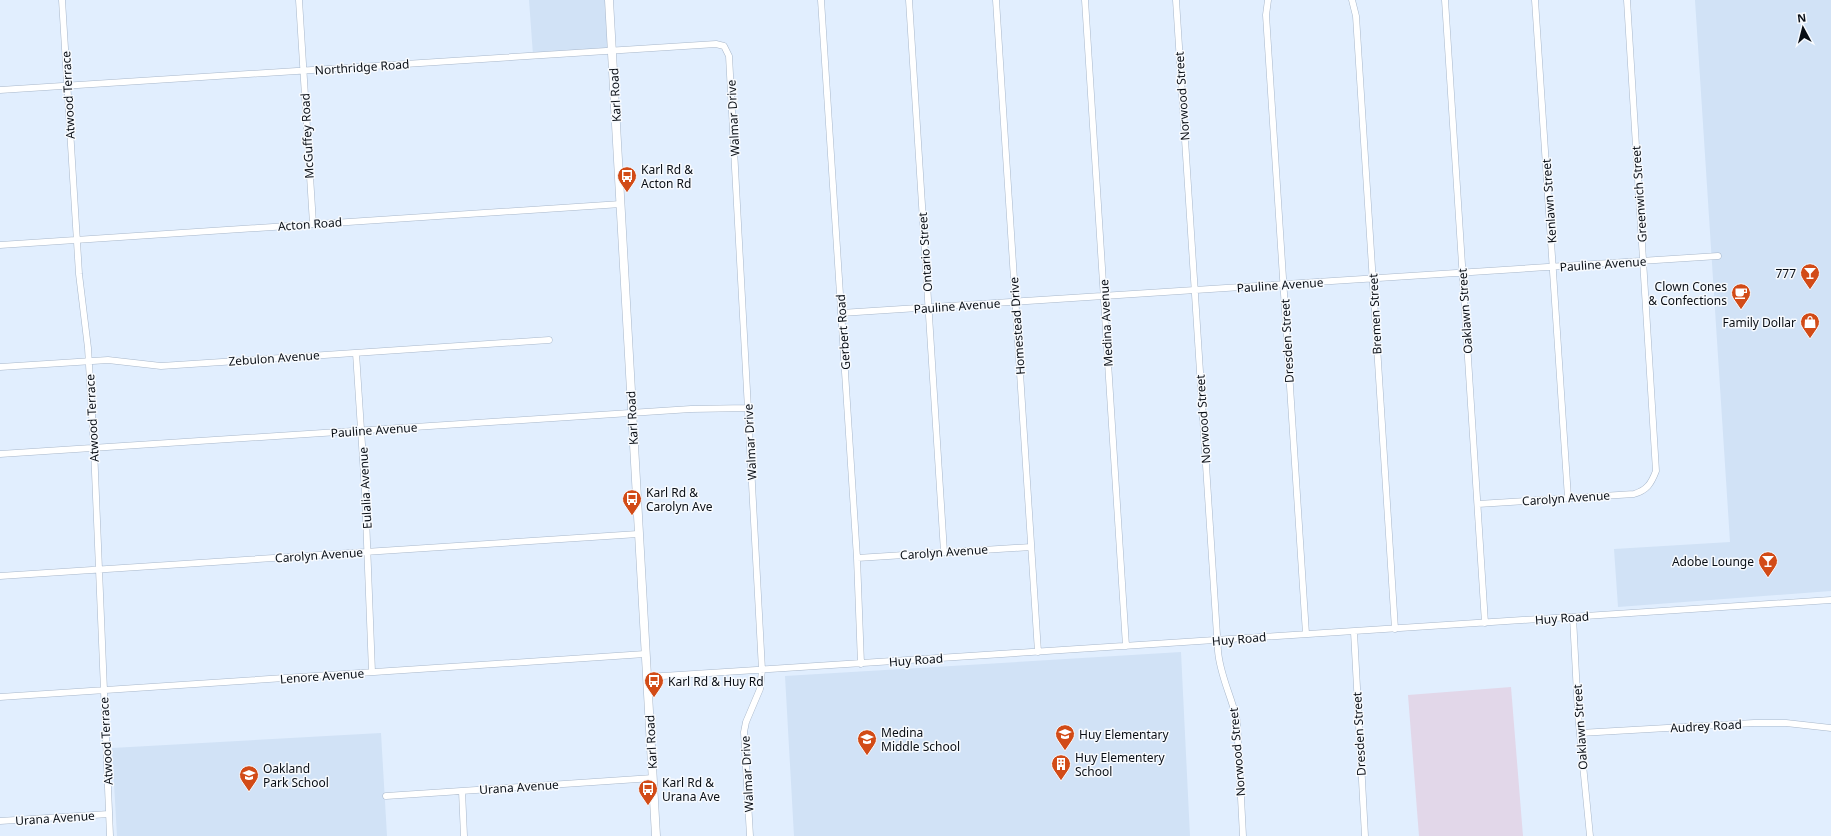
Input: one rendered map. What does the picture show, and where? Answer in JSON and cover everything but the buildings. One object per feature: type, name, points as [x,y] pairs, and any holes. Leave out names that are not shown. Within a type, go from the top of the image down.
[{"type":"main road","name":"Karl Road","points":[[609,0],[656,836]]},
{"type":"street","name":"Atwood Terrace","points":[[62,0],[77,240],[82,308],[89,361],[94,448],[110,836]]},
{"type":"street","name":"McGuffey Road","points":[[299,0],[313,224]]},
{"type":"street","name":"Gerbert Road","points":[[821,0],[858,558],[861,664]]},
{"type":"street","name":"Ontario Street","points":[[909,0],[944,552]]},
{"type":"street","name":"Homestead Drive","points":[[996,0],[1038,652]]},
{"type":"street","name":"Medina Avenue","points":[[1085,0],[1105,294],[1126,646]]},
{"type":"street","name":"Norwood Street","points":[[1176,0],[1217,641],[1219,663],[1234,706],[1237,722],[1243,836]]},
{"type":"street","name":"Dresden Street","points":[[1268,0],[1266,15],[1306,634]]},
{"type":"street","name":"Bremen Street","points":[[1352,0],[1356,24],[1395,629]]},
{"type":"street","name":"Oaklawn Street","points":[[1445,0],[1485,623]]},
{"type":"street","name":"Kenlawn Street","points":[[1536,0],[1568,498]]},
{"type":"street","name":"Greenwich Street","points":[[1627,0],[1656,458],[1656,471],[1652,483]]},
{"type":"street","name":"Northridge Road","points":[[0,90],[612,50],[716,44],[724,46]]},
{"type":"street","name":"Walmar Drive","points":[[724,46],[729,56],[762,670],[760,689],[746,722],[744,732],[750,836]]},
{"type":"street","name":"Acton Road","points":[[0,245],[621,204]]},
{"type":"street","name":"Pauline Avenue","points":[[841,313],[1015,302],[1105,294],[1194,290],[1718,256]]},
{"type":"street","name":"Zebulon Avenue","points":[[0,367],[117,360],[151,366],[161,366],[549,340]]},
{"type":"street","name":"Eulalia Avenue","points":[[356,353],[362,430],[372,672]]},
{"type":"street","name":"Pauline Avenue","points":[[0,454],[715,408],[748,408]]},
{"type":"street","name":"Carolyn Avenue","points":[[1478,504],[1634,494],[1644,491],[1652,483]]},
{"type":"street","name":"Carolyn Avenue","points":[[0,576],[638,534]]},
{"type":"street","name":"Carolyn Avenue","points":[[858,558],[1031,547]]},
{"type":"street","name":"Huy Road","points":[[647,677],[1831,600]]},
{"type":"street","name":"Oaklawn Street","points":[[1573,617],[1580,733],[1590,836]]},
{"type":"street","name":"Dresden Street","points":[[1354,632],[1364,836]]},
{"type":"street","name":"Lenore Avenue","points":[[0,697],[645,654]]},
{"type":"street","name":"Audrey Road","points":[[1580,733],[1754,723],[1786,723],[1831,728]]},
{"type":"street","name":"Urana Avenue","points":[[386,796],[653,778]]},
{"type":"street","points":[[462,791],[464,836]]},
{"type":"street","name":"Urana Avenue","points":[[0,821],[109,814]]},
{"type":"shaded area","points":[[529,0],[608,0],[612,51],[533,55]]},
{"type":"shaded area","points":[[1695,0],[1831,0],[1831,591],[1618,607],[1614,549],[1730,542]]},
{"type":"shaded area","name":"Huy Elementary","points":[[1181,652],[1190,836],[794,836],[785,676]]},
{"type":"shaded area","points":[[1511,687],[1523,836],[1419,836],[1408,695]]},
{"type":"shaded area","name":"Oakland Park School","points":[[381,733],[387,836],[117,836],[112,748]]},
{"type":"place","name":"Karl Rd & Acton Rd","points":[[627,193]]},
{"type":"place","name":"777","points":[[1810,290]]},
{"type":"place","name":"Clown Cones & Confections","points":[[1741,310]]},
{"type":"place","name":"Family Dollar","points":[[1810,339]]},
{"type":"place","name":"Karl Rd & Carolyn Ave","points":[[632,516]]},
{"type":"place","name":"Adobe Lounge","points":[[1768,578]]},
{"type":"place","name":"Karl Rd & Huy Rd","points":[[654,698]]},
{"type":"place","name":"Huy Elementary","points":[[1065,751]]},
{"type":"place","name":"Medina Middle School","points":[[867,756]]},
{"type":"place","name":"Huy Elementery School","points":[[1061,781]]},
{"type":"place","name":"Oakland Park School","points":[[249,792]]},
{"type":"place","name":"Karl Rd & Urana Ave","points":[[648,806]]}]
